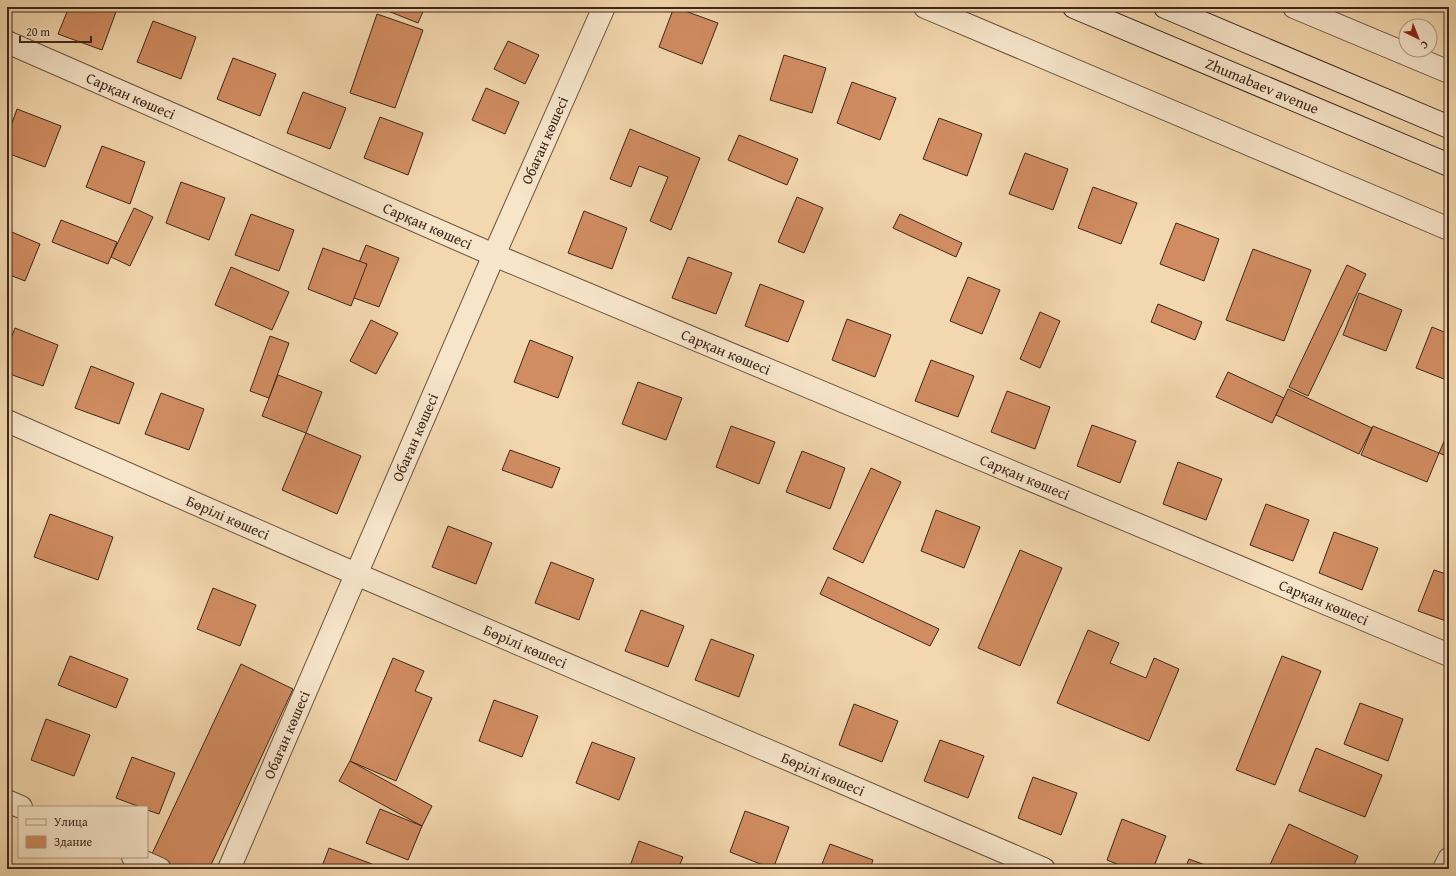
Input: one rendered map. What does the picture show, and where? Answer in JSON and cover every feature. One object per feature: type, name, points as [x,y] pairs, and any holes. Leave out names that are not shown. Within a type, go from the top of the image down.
[{"type":"street","name":"Обаған көшесі","points":[[229,869],[494,255],[604,7]]},
{"type":"street","points":[[925,7],[1449,228]]},
{"type":"street","name":"Zhumabaev avenue","points":[[1074,7],[1449,165]]},
{"type":"street","points":[[1165,7],[1449,126]]},
{"type":"street","points":[[1294,7],[1449,72]]},
{"type":"street","name":"Сарқан көшесі","points":[[7,42],[494,255],[1449,655]]},
{"type":"street","name":"Бөрілі көшесі","points":[[7,421],[356,574],[1044,869]]},
{"type":"street","points":[[7,801],[19,806]]},
{"type":"street","points":[[136,858],[160,869]]},
{"type":"street","points":[[1444,869],[1449,859]]},
{"type":"building","points":[[69,7],[112,7],[117,9],[102,50],[58,34]]},
{"type":"building","points":[[378,7],[425,7],[418,23]]},
{"type":"building","points":[[674,7],[718,23],[702,64],[659,47]]},
{"type":"building","points":[[377,14],[423,30],[395,108],[350,93]]},
{"type":"building","points":[[153,21],[196,37],[181,79],[137,62]]},
{"type":"building","points":[[508,41],[539,55],[525,84],[494,69]]},
{"type":"building","points":[[784,55],[826,68],[812,113],[770,100]]},
{"type":"building","points":[[233,58],[276,74],[260,116],[217,99]]},
{"type":"building","points":[[852,82],[896,98],[880,140],[837,123]]},
{"type":"building","points":[[486,88],[519,102],[505,134],[472,120]]},
{"type":"building","points":[[303,92],[346,108],[330,149],[287,133]]},
{"type":"building","points":[[17,109],[61,126],[45,167],[7,153],[7,137]]},
{"type":"building","points":[[380,117],[423,133],[408,175],[364,158]]},
{"type":"building","points":[[939,118],[982,134],[967,176],[923,159]]},
{"type":"building","points":[[630,129],[700,158],[671,230],[650,221],[668,177],[639,166],[631,187],[610,179]]},
{"type":"building","points":[[739,135],[798,159],[787,185],[728,160]]},
{"type":"building","points":[[102,146],[145,162],[130,204],[86,187]]},
{"type":"building","points":[[1025,153],[1068,169],[1053,210],[1009,194]]},
{"type":"building","points":[[181,182],[225,198],[209,240],[166,223]]},
{"type":"building","points":[[1093,187],[1137,203],[1121,244],[1078,228]]},
{"type":"building","points":[[797,197],[823,208],[804,253],[778,242]]},
{"type":"building","points":[[134,208],[153,217],[130,266],[111,257]]},
{"type":"building","points":[[584,211],[627,228],[612,269],[568,253]]},
{"type":"building","points":[[251,214],[294,230],[279,271],[235,255]]},
{"type":"building","points":[[900,214],[962,243],[956,257],[893,228]]},
{"type":"building","points":[[61,220],[117,242],[108,264],[52,242]]},
{"type":"building","points":[[1176,223],[1219,239],[1204,281],[1160,264]]},
{"type":"building","points":[[7,230],[40,244],[25,281],[7,274]]},
{"type":"building","points":[[366,245],[399,258],[379,307],[346,295]]},
{"type":"building","points":[[323,248],[367,264],[351,306],[308,289]]},
{"type":"building","points":[[1253,249],[1311,270],[1284,341],[1226,320]]},
{"type":"building","points":[[688,257],[732,273],[716,314],[672,298]]},
{"type":"building","points":[[1347,265],[1366,274],[1308,396],[1289,387]]},
{"type":"building","points":[[231,267],[289,292],[272,330],[215,305]]},
{"type":"building","points":[[968,277],[1000,290],[982,334],[950,321]]},
{"type":"building","points":[[760,284],[804,301],[788,342],[745,326]]},
{"type":"building","points":[[1359,293],[1402,310],[1386,351],[1343,335]]},
{"type":"building","points":[[1158,304],[1202,322],[1195,340],[1151,322]]},
{"type":"building","points":[[1040,312],[1060,321],[1040,368],[1020,359]]},
{"type":"building","points":[[847,319],[891,335],[875,377],[832,360]]},
{"type":"building","points":[[371,320],[398,333],[376,374],[350,361]]},
{"type":"building","points":[[1432,327],[1449,334],[1449,381],[1416,368]]},
{"type":"building","points":[[15,328],[58,345],[43,386],[7,373],[7,349]]},
{"type":"building","points":[[270,336],[289,343],[269,398],[250,391]]},
{"type":"building","points":[[530,340],[573,357],[558,398],[514,382]]},
{"type":"building","points":[[931,360],[974,376],[958,417],[915,401]]},
{"type":"building","points":[[91,366],[134,383],[119,424],[75,408]]},
{"type":"building","points":[[1228,372],[1284,398],[1272,423],[1216,397]]},
{"type":"building","points":[[278,375],[322,392],[306,433],[262,416]]},
{"type":"building","points":[[638,382],[682,398],[666,440],[622,424]]},
{"type":"building","points":[[1288,389],[1372,428],[1359,454],[1276,415]]},
{"type":"building","points":[[1007,391],[1050,407],[1035,449],[991,432]]},
{"type":"building","points":[[161,393],[204,409],[189,450],[145,434]]},
{"type":"building","points":[[1092,425],[1136,441],[1120,483],[1077,466]]},
{"type":"building","points":[[731,426],[775,442],[759,484],[716,467]]},
{"type":"building","points":[[1373,426],[1439,453],[1427,482],[1361,455]]},
{"type":"building","points":[[1449,430],[1449,457],[1439,453]]},
{"type":"building","points":[[306,433],[361,456],[337,514],[282,490]]},
{"type":"building","points":[[510,450],[560,468],[552,488],[502,470]]},
{"type":"building","points":[[802,451],[845,468],[830,509],[786,492]]},
{"type":"building","points":[[1178,462],[1222,479],[1206,520],[1163,504]]},
{"type":"building","points":[[871,468],[901,482],[863,563],[833,549]]},
{"type":"building","points":[[1266,504],[1309,520],[1293,561],[1250,545]]},
{"type":"building","points":[[936,510],[980,527],[964,568],[921,551]]},
{"type":"building","points":[[50,514],[113,537],[98,580],[34,557]]},
{"type":"building","points":[[448,526],[492,543],[476,584],[432,567]]},
{"type":"building","points":[[1334,532],[1378,548],[1362,590],[1319,573]]},
{"type":"building","points":[[1020,550],[1062,568],[1020,666],[978,648]]},
{"type":"building","points":[[551,562],[594,579],[579,620],[535,603]]},
{"type":"building","points":[[1434,570],[1449,575],[1449,622],[1418,611]]},
{"type":"building","points":[[828,577],[939,629],[930,646],[820,594]]},
{"type":"building","points":[[213,588],[256,605],[240,646],[197,629]]},
{"type":"building","points":[[641,610],[684,626],[668,667],[625,651]]},
{"type":"building","points":[[1088,630],[1119,643],[1110,663],[1146,678],[1154,658],[1179,669],[1149,741],[1057,703]]},
{"type":"building","points":[[711,639],[754,655],[739,697],[695,680]]},
{"type":"building","points":[[70,656],[128,679],[116,708],[58,685]]},
{"type":"building","points":[[1282,656],[1321,671],[1275,785],[1236,770]]},
{"type":"building","points":[[393,658],[424,671],[415,691],[432,698],[396,781],[350,761]]},
{"type":"building","points":[[241,664],[293,689],[209,869],[179,869],[151,856]]},
{"type":"building","points":[[494,700],[538,716],[522,757],[479,741]]},
{"type":"building","points":[[1360,703],[1403,719],[1388,761],[1344,744]]},
{"type":"building","points":[[854,704],[898,721],[882,762],[839,745]]},
{"type":"building","points":[[46,719],[90,735],[74,776],[31,760]]},
{"type":"building","points":[[940,740],[984,756],[968,798],[924,781]]},
{"type":"building","points":[[592,742],[635,758],[619,800],[576,783]]},
{"type":"building","points":[[1316,748],[1382,775],[1365,817],[1299,791]]},
{"type":"building","points":[[132,757],[175,773],[159,814],[148,810],[148,806],[137,806],[116,798]]},
{"type":"building","points":[[350,761],[432,806],[422,826],[339,781]]},
{"type":"building","points":[[1033,777],[1077,793],[1061,835],[1018,818]]},
{"type":"building","points":[[380,809],[422,826],[408,860],[366,843]]},
{"type":"building","points":[[745,811],[789,827],[773,869],[730,852]]},
{"type":"building","points":[[1122,819],[1166,836],[1153,869],[1129,869],[1107,860]]},
{"type":"building","points":[[1289,824],[1358,856],[1352,869],[1268,869]]},
{"type":"building","points":[[639,841],[683,857],[678,869],[629,869]]},
{"type":"building","points":[[830,844],[873,860],[870,869],[820,869]]},
{"type":"building","points":[[329,848],[372,864],[370,869],[321,869]]},
{"type":"building","points":[[1189,859],[1216,869],[1185,869]]}]
